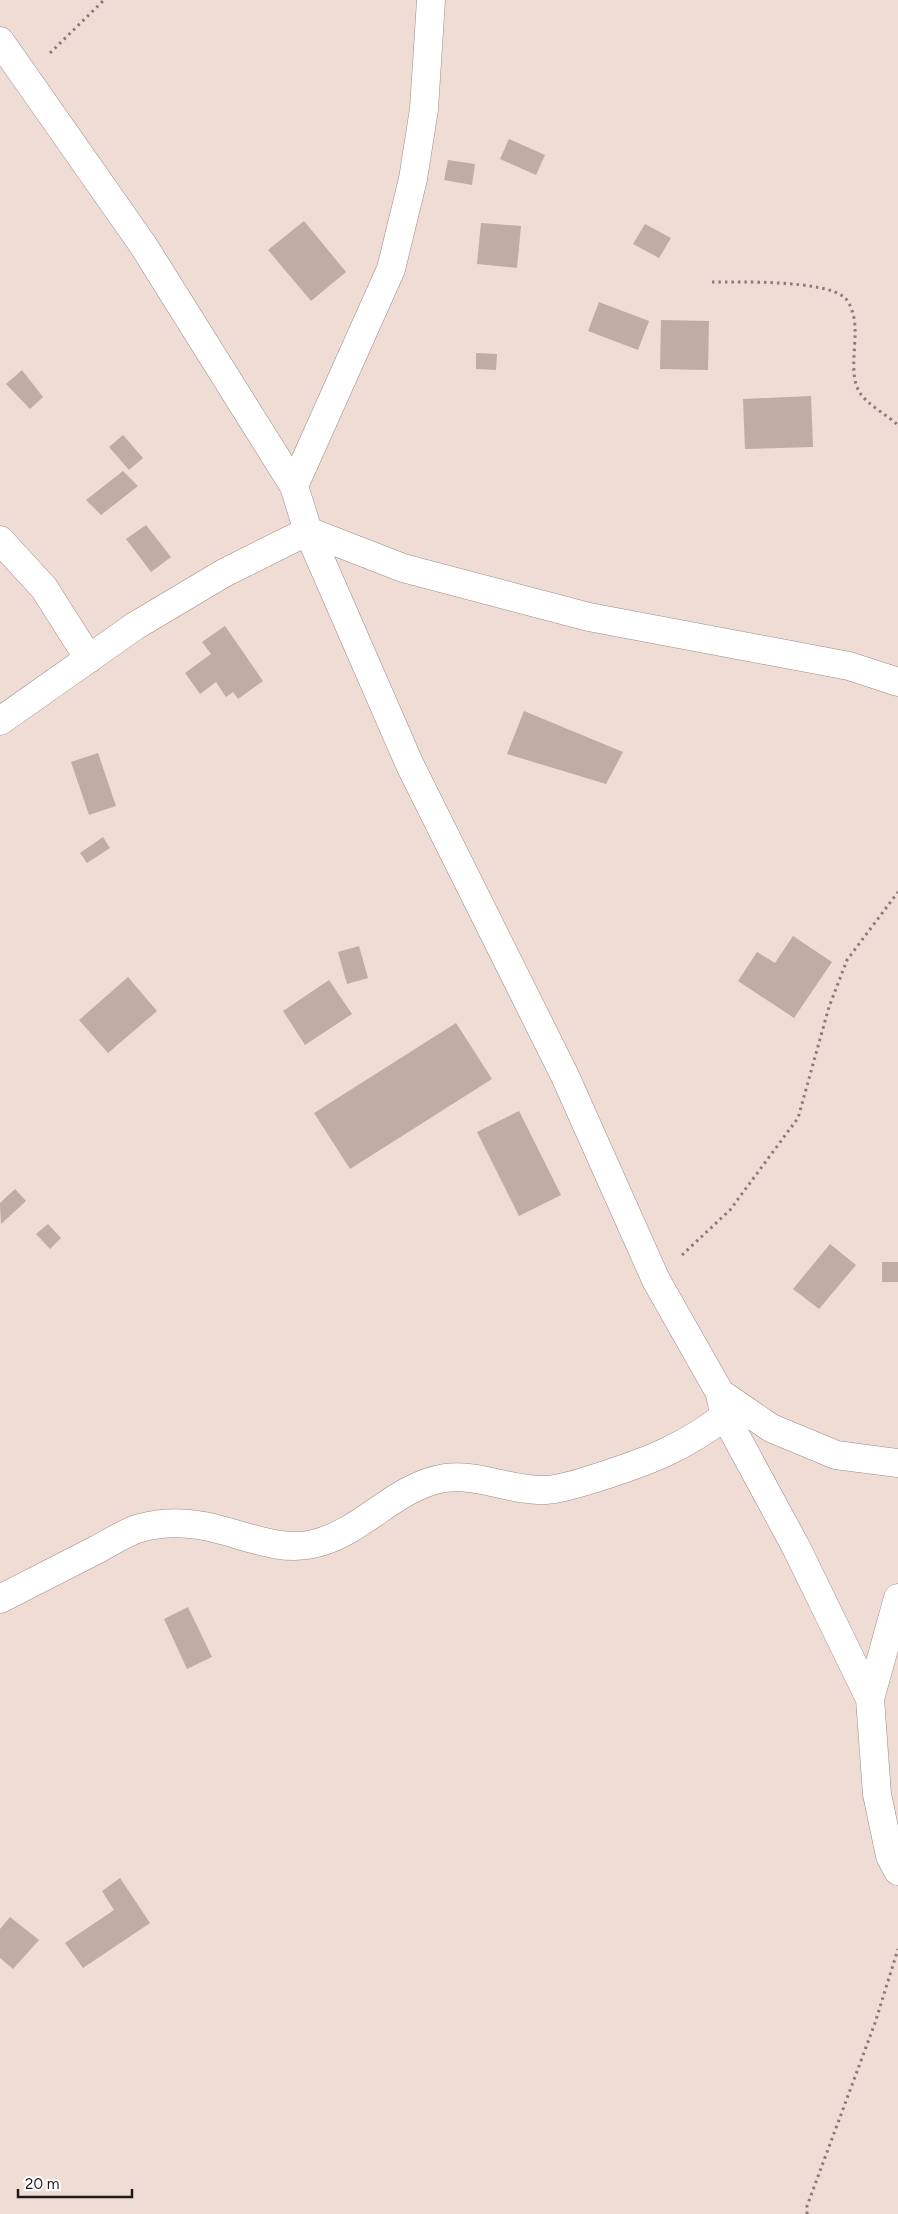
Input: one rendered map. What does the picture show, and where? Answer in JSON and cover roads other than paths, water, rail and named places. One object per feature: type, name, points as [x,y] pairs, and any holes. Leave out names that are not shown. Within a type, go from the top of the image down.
[{"type":"street","points":[[294,486],[391,269],[413,179],[423,118],[431,0]]},
{"type":"street","points":[[0,41],[143,245],[294,486],[308,531],[410,765],[565,1076],[656,1280],[796,1547],[870,1699]]},
{"type":"street","points":[[0,721],[135,626],[224,573],[308,531],[403,568],[580,614],[850,666],[898,682]]},
{"type":"street","points":[[0,540],[44,588],[89,659]]},
{"type":"street","points":[[722,1404],[771,1428],[836,1455],[898,1463]]},
{"type":"street","points":[[0,1599],[138,1529],[170,1523],[199,1525],[285,1546],[313,1544],[352,1529],[393,1499],[420,1484],[447,1478],[479,1480],[523,1489],[546,1490],[572,1485],[671,1450],[696,1438],[722,1404]]},
{"type":"street","points":[[898,1598],[870,1699],[877,1794],[890,1856],[898,1871]]}]
